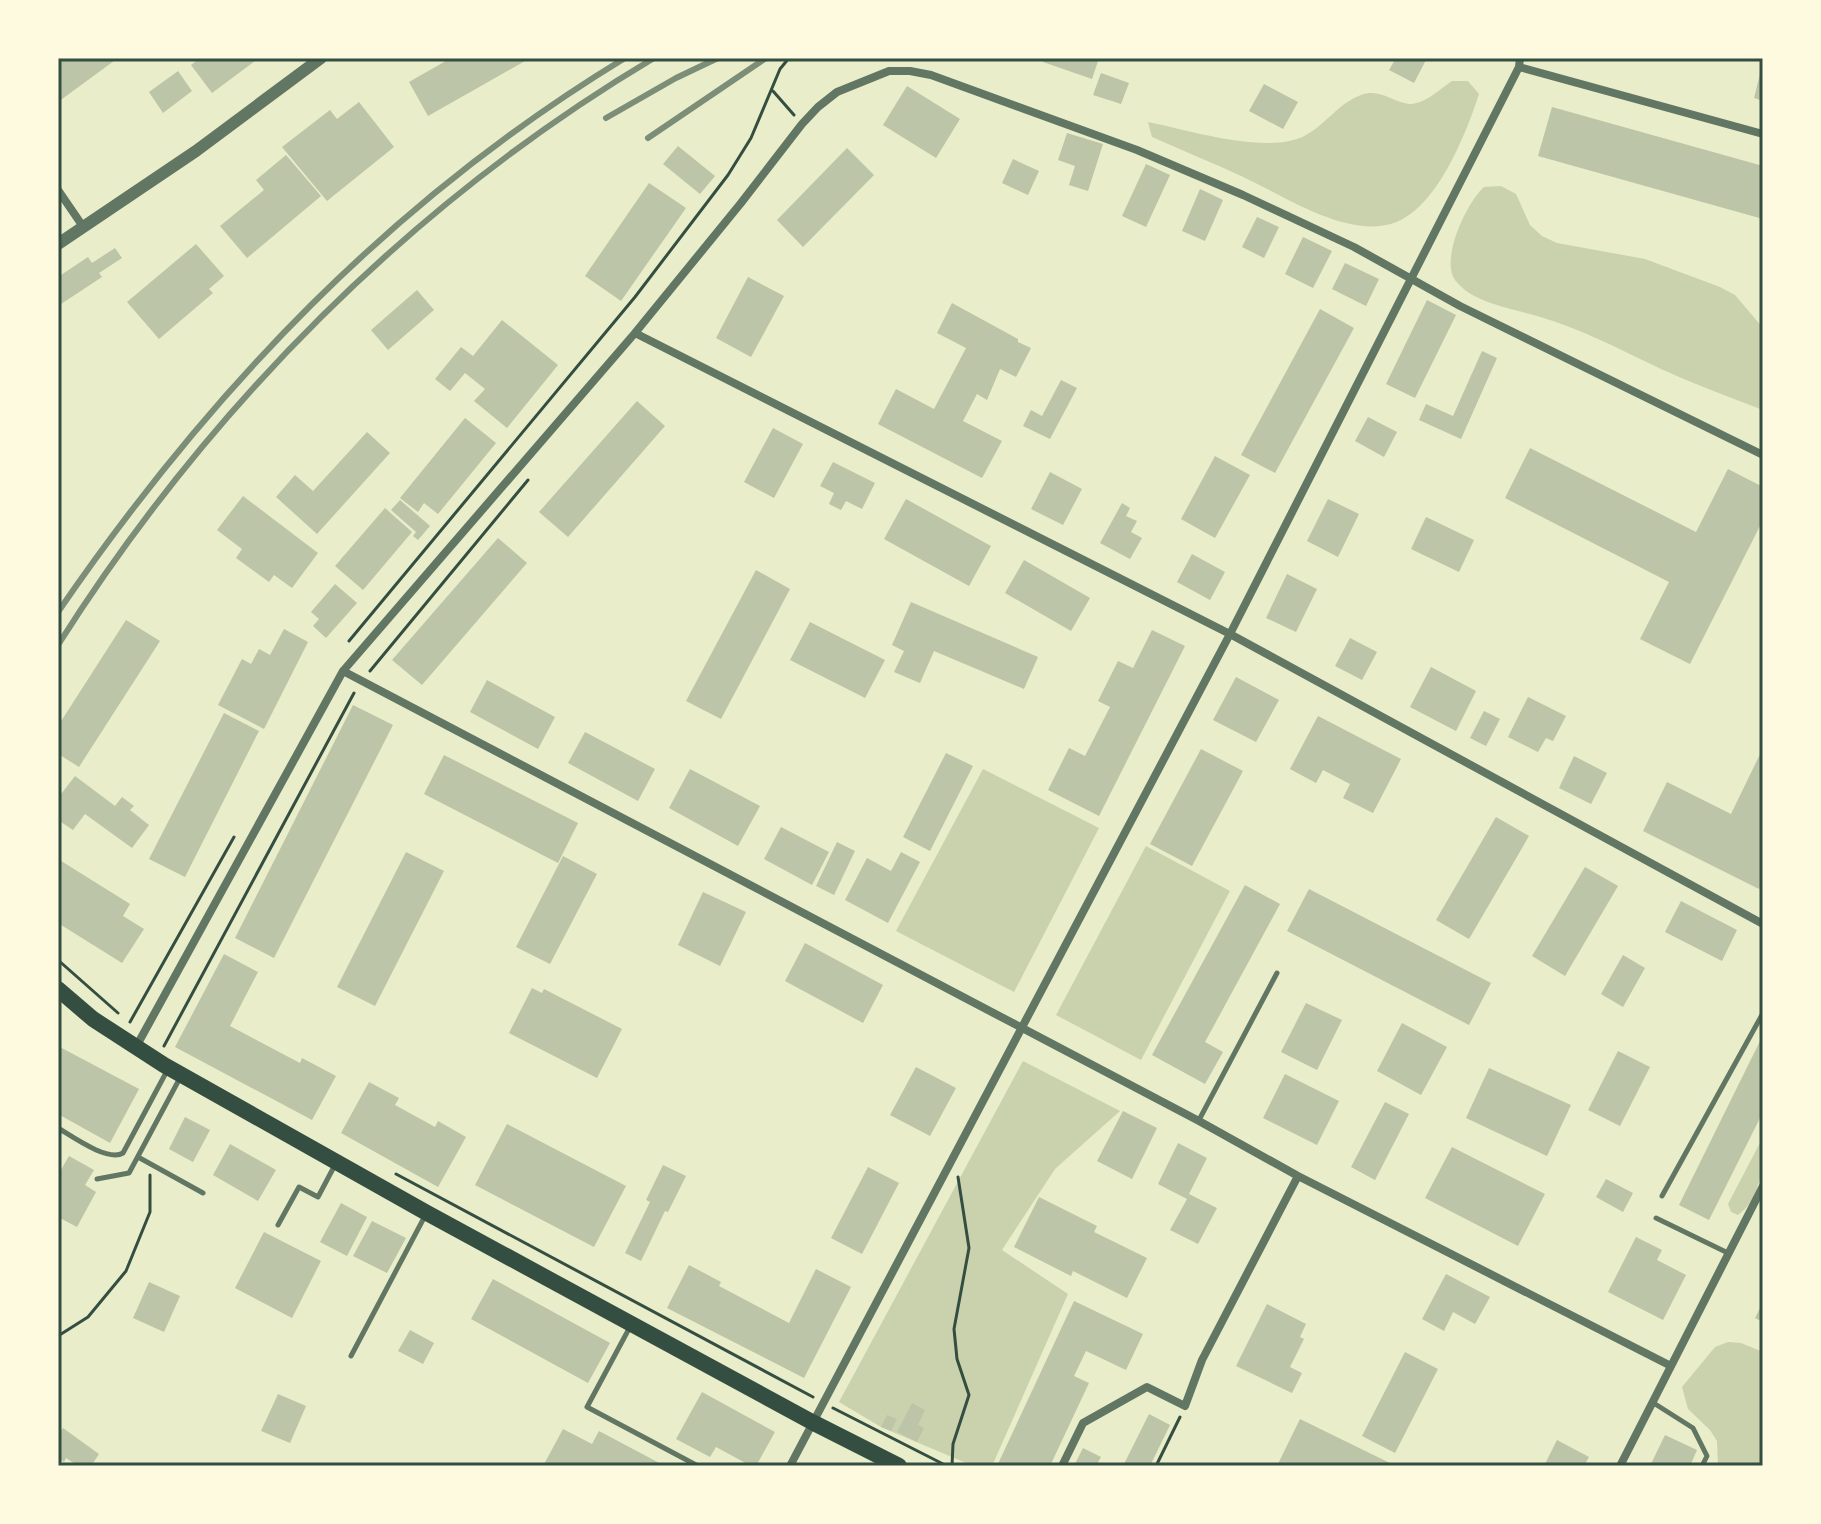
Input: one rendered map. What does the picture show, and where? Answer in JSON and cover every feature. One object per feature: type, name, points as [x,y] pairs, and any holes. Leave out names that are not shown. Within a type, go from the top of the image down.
[{"type":"main road","points":[[58,989],[93,1019],[140,1040],[175,1071],[427,1213],[899,1466]]},
{"type":"street","points":[[58,244],[196,151],[321,58]]},
{"type":"street","points":[[790,1466],[1230,634],[1520,62],[1763,134]]},
{"type":"street","points":[[140,1040],[343,671],[635,333],[802,124],[837,92],[889,71],[931,75],[1137,150],[1291,217],[1763,455]]},
{"type":"street","points":[[58,190],[84,228]]},
{"type":"street","points":[[635,333],[1230,634],[1763,924]]},
{"type":"street","points":[[343,671],[1298,1176],[1671,1366]]},
{"type":"street","points":[[1062,1466],[1083,1423],[1147,1387],[1185,1406],[1202,1360],[1298,1176]]},
{"type":"street","points":[[1620,1466],[1763,1186]]},
{"type":"lane","points":[[1199,1121],[1277,973]]},
{"type":"lane","points":[[1662,1196],[1763,1013]]},
{"type":"lane","points":[[58,1128],[107,1155],[117,1156],[123,1153],[175,1071]]},
{"type":"lane","points":[[97,1179],[129,1173],[175,1071]]},
{"type":"lane","points":[[138,1157],[203,1193]]},
{"type":"lane","points":[[278,1225],[299,1187],[318,1197],[336,1162]]},
{"type":"lane","points":[[351,1356],[427,1213]]},
{"type":"lane","points":[[1656,1218],[1729,1253]]},
{"type":"lane","points":[[632,1324],[587,1407],[687,1464],[698,1466]]},
{"type":"lane","points":[[1651,1402],[1693,1428],[1707,1456],[1702,1466]]},
{"type":"path","points":[[507,450],[635,297],[728,175],[751,138],[780,69],[789,58]]},
{"type":"path","points":[[773,90],[802,124]]},
{"type":"path","points":[[58,960],[140,1040]]},
{"type":"path","points":[[393,1172],[949,1466],[969,1395],[957,1359],[954,1329],[969,1248],[955,1158]]},
{"type":"path","points":[[58,1336],[88,1317],[126,1271],[150,1212],[150,1164]]},
{"type":"path","points":[[1156,1466],[1185,1406]]},
{"type":"green space","points":[[1452,81],[1468,81],[1479,94],[1448,168],[1424,202],[1409,215],[1394,223],[1375,226],[1356,225],[1315,213],[1152,137],[1148,122],[1228,139],[1271,143],[1290,141],[1306,135],[1361,95],[1374,93],[1415,104]]},
{"type":"green space","points":[[1501,186],[1516,194],[1530,225],[1542,236],[1557,243],[1645,259],[1735,295],[1763,328],[1763,410],[1673,375],[1585,333],[1493,304],[1462,288],[1451,271],[1451,259],[1463,217],[1484,187]]},
{"type":"green space","points":[[983,769],[1099,828],[1014,992],[896,931]]},
{"type":"green space","points":[[1146,846],[1230,891],[1141,1060],[1056,1015]]},
{"type":"green space","points":[[1023,1061],[1120,1111],[1055,1169],[1002,1250],[1068,1294],[992,1466],[973,1466],[881,1427],[839,1402]]},
{"type":"green space","points":[[1763,1137],[1760,1180],[1752,1199],[1738,1215],[1731,1212],[1728,1204]]},
{"type":"green space","points":[[1728,1342],[1741,1343],[1763,1352],[1763,1466],[1718,1466],[1717,1441],[1688,1409],[1682,1387],[1715,1347]]},
{"type":"building","points":[[58,58],[118,58],[58,102]]},
{"type":"building","points":[[200,58],[259,58],[212,93],[191,65]]},
{"type":"building","points":[[451,58],[523,58],[525,61],[428,116],[409,82]]},
{"type":"building","points":[[1044,58],[1099,58],[1092,79],[1043,62]]},
{"type":"building","points":[[1396,58],[1427,58],[1414,83],[1389,70]]},
{"type":"building","points":[[1763,67],[1763,101],[1754,98]]},
{"type":"building","points":[[178,71],[192,91],[163,113],[149,92]]},
{"type":"building","points":[[1101,73],[1129,83],[1121,104],[1093,95]]},
{"type":"building","points":[[1264,84],[1298,102],[1283,129],[1249,111]]},
{"type":"building","points":[[907,86],[960,119],[936,158],[883,125]]},
{"type":"building","points":[[359,102],[394,147],[327,201],[282,147],[330,110],[337,119]]},
{"type":"building","points":[[1552,107],[1763,166],[1763,219],[1538,156]]},
{"type":"building","points":[[1067,133],[1103,144],[1088,191],[1069,185],[1075,166],[1058,160]]},
{"type":"building","points":[[678,146],[715,176],[700,194],[663,164]]},
{"type":"building","points":[[847,148],[874,175],[803,247],[777,220]]},
{"type":"building","points":[[286,155],[321,196],[247,258],[220,226],[264,190],[256,180]]},
{"type":"building","points":[[1013,159],[1039,171],[1028,195],[1002,183]]},
{"type":"building","points":[[1146,164],[1170,175],[1146,227],[1122,216]]},
{"type":"building","points":[[649,183],[686,208],[621,301],[585,276]]},
{"type":"building","points":[[1200,189],[1223,200],[1205,241],[1182,231]]},
{"type":"building","points":[[1257,217],[1279,227],[1264,258],[1242,247]]},
{"type":"building","points":[[1303,237],[1332,251],[1313,288],[1285,274]]},
{"type":"building","points":[[196,244],[224,276],[209,289],[213,293],[159,339],[127,302]]},
{"type":"building","points":[[115,248],[122,258],[99,273],[102,277],[58,306],[58,277],[88,257],[92,263]]},
{"type":"building","points":[[1345,263],[1379,279],[1366,306],[1332,289]]},
{"type":"building","points":[[748,277],[784,296],[751,357],[716,338]]},
{"type":"building","points":[[417,290],[434,310],[388,350],[371,330]]},
{"type":"building","points":[[1427,300],[1456,315],[1415,398],[1386,384]]},
{"type":"building","points":[[952,303],[1031,348],[1016,377],[1000,369],[987,400],[977,394],[963,421],[1002,441],[982,478],[878,424],[896,389],[934,409],[966,348],[937,333]]},
{"type":"building","points":[[1320,309],[1354,328],[1275,473],[1241,455]]},
{"type":"building","points":[[502,320],[558,365],[507,428],[474,401],[485,389],[465,373],[450,391],[435,379],[461,347],[473,356]]},
{"type":"building","points":[[1482,351],[1497,358],[1461,439],[1419,420],[1426,404],[1453,416]]},
{"type":"building","points":[[1061,380],[1077,388],[1050,439],[1023,426],[1031,410],[1042,416]]},
{"type":"building","points":[[637,401],[665,426],[568,537],[539,512]]},
{"type":"building","points":[[1368,417],[1397,432],[1384,457],[1355,441]]},
{"type":"building","points":[[465,418],[496,443],[438,514],[424,503],[418,512],[400,498]]},
{"type":"building","points":[[773,428],[803,444],[774,498],[744,482]]},
{"type":"building","points":[[367,432],[390,453],[317,534],[276,497],[295,475],[313,491]]},
{"type":"building","points":[[1530,448],[1696,532],[1728,469],[1763,487],[1763,520],[1690,664],[1640,639],[1669,582],[1505,498]]},
{"type":"building","points":[[1215,456],[1250,475],[1215,538],[1181,519]]},
{"type":"building","points":[[833,462],[875,483],[862,509],[846,501],[841,510],[829,504],[834,493],[820,486]]},
{"type":"building","points":[[1050,472],[1082,489],[1063,525],[1031,509]]},
{"type":"building","points":[[243,496],[318,553],[292,588],[274,575],[269,582],[236,558],[242,549],[217,530]]},
{"type":"building","points":[[906,499],[991,546],[969,586],[884,539]]},
{"type":"building","points":[[1328,499],[1359,514],[1338,557],[1307,541]]},
{"type":"building","points":[[400,500],[430,526],[418,540],[413,536],[416,532],[391,510]]},
{"type":"building","points":[[1122,503],[1130,508],[1126,516],[1137,521],[1131,532],[1142,538],[1130,559],[1100,543]]},
{"type":"building","points":[[385,508],[412,532],[363,590],[335,566]]},
{"type":"building","points":[[1426,517],[1474,540],[1459,572],[1411,549]]},
{"type":"building","points":[[498,538],[527,563],[422,685],[392,660]]},
{"type":"building","points":[[1192,554],[1225,572],[1210,600],[1177,582]]},
{"type":"building","points":[[1024,560],[1090,598],[1071,631],[1005,593]]},
{"type":"building","points":[[756,570],[790,589],[721,719],[686,701]]},
{"type":"building","points":[[1287,574],[1317,589],[1296,632],[1266,618]]},
{"type":"building","points":[[335,584],[357,603],[326,638],[313,626],[319,619],[311,612]]},
{"type":"building","points":[[911,602],[1038,657],[1024,689],[934,651],[920,683],[894,672],[904,651],[892,645]]},
{"type":"building","points":[[126,620],[160,641],[79,767],[60,755],[58,758],[58,726]]},
{"type":"building","points":[[810,622],[885,660],[865,698],[790,660]]},
{"type":"building","points":[[284,629],[308,642],[264,729],[218,705],[242,659],[251,664],[259,649],[270,655]]},
{"type":"building","points":[[1152,630],[1185,646],[1099,816],[1048,790],[1069,748],[1085,756],[1110,707],[1098,701],[1118,661],[1133,668]]},
{"type":"building","points":[[1350,638],[1377,652],[1362,680],[1335,666]]},
{"type":"building","points":[[1431,667],[1476,691],[1456,731],[1410,707]]},
{"type":"building","points":[[1236,677],[1279,700],[1256,742],[1213,720]]},
{"type":"building","points":[[487,680],[555,717],[538,749],[470,712]]},
{"type":"building","points":[[1528,697],[1566,716],[1553,741],[1546,738],[1538,752],[1508,737]]},
{"type":"building","points":[[353,705],[393,725],[274,958],[235,938]]},
{"type":"building","points":[[1484,711],[1500,719],[1486,746],[1470,738]]},
{"type":"building","points":[[224,713],[259,731],[185,877],[149,859]]},
{"type":"building","points":[[1318,716],[1401,759],[1373,813],[1343,798],[1350,784],[1323,770],[1316,783],[1290,769]]},
{"type":"building","points":[[585,732],[655,769],[638,801],[568,763]]},
{"type":"building","points":[[1763,748],[1763,881],[1759,889],[1643,831],[1667,782],[1731,814]]},
{"type":"building","points":[[1201,749],[1243,771],[1192,866],[1150,844]]},
{"type":"building","points":[[946,753],[973,766],[930,851],[903,837]]},
{"type":"building","points":[[444,755],[578,823],[558,863],[424,794]]},
{"type":"building","points":[[1574,756],[1607,773],[1591,804],[1559,788]]},
{"type":"building","points":[[690,769],[760,806],[738,846],[669,808]]},
{"type":"building","points":[[75,776],[115,806],[122,797],[134,806],[130,810],[149,825],[132,848],[85,814],[73,830],[58,820],[58,798]]},
{"type":"building","points":[[1496,817],[1529,836],[1469,939],[1436,920]]},
{"type":"building","points":[[781,827],[829,852],[812,885],[764,859]]},
{"type":"building","points":[[837,842],[855,851],[834,895],[816,886]]},
{"type":"building","points":[[406,852],[444,871],[375,1006],[337,987]]},
{"type":"building","points":[[901,852],[920,862],[888,923],[845,900],[867,858],[891,871]]},
{"type":"building","points":[[563,856],[597,874],[550,964],[516,947]]},
{"type":"building","points":[[58,859],[130,904],[123,916],[144,929],[122,963],[58,923]]},
{"type":"building","points":[[1585,867],[1618,886],[1565,976],[1532,956]]},
{"type":"building","points":[[1245,885],[1280,904],[1205,1042],[1223,1052],[1205,1084],[1152,1055]]},
{"type":"building","points":[[1309,889],[1491,983],[1469,1025],[1287,931]]},
{"type":"building","points":[[703,892],[746,912],[720,966],[678,945]]},
{"type":"building","points":[[1681,901],[1737,930],[1722,961],[1665,932]]},
{"type":"building","points":[[805,943],[883,985],[863,1023],[785,981]]},
{"type":"building","points":[[224,954],[258,972],[230,1026],[300,1063],[302,1058],[336,1076],[312,1120],[175,1047]]},
{"type":"building","points":[[1623,955],[1645,968],[1623,1007],[1601,994]]},
{"type":"building","points":[[532,988],[542,993],[544,989],[622,1029],[597,1078],[509,1033]]},
{"type":"building","points":[[1306,1003],[1342,1020],[1317,1070],[1281,1052]]},
{"type":"building","points":[[1402,1023],[1447,1047],[1421,1095],[1377,1071]]},
{"type":"building","points":[[1763,1035],[1763,1112],[1709,1220],[1679,1205]]},
{"type":"building","points":[[58,1046],[139,1089],[110,1143],[58,1114]]},
{"type":"building","points":[[1618,1051],[1650,1067],[1620,1126],[1588,1110]]},
{"type":"building","points":[[916,1067],[956,1088],[930,1136],[890,1115]]},
{"type":"building","points":[[1489,1068],[1571,1105],[1547,1156],[1466,1118]]},
{"type":"building","points":[[1285,1074],[1339,1101],[1317,1145],[1263,1118]]},
{"type":"building","points":[[369,1082],[399,1098],[395,1105],[435,1127],[438,1121],[466,1137],[438,1187],[341,1133]]},
{"type":"building","points":[[1385,1102],[1409,1114],[1375,1180],[1351,1167]]},
{"type":"building","points":[[1123,1111],[1157,1128],[1132,1179],[1097,1161]]},
{"type":"building","points":[[185,1117],[210,1130],[193,1162],[169,1149]]},
{"type":"building","points":[[507,1124],[626,1186],[594,1247],[475,1185]]},
{"type":"building","points":[[1178,1143],[1207,1158],[1189,1194],[1217,1208],[1198,1244],[1170,1230],[1187,1199],[1158,1184]]},
{"type":"building","points":[[230,1144],[276,1170],[258,1201],[213,1175]]},
{"type":"building","points":[[1452,1147],[1545,1194],[1518,1246],[1425,1198]]},
{"type":"building","points":[[69,1156],[94,1170],[85,1185],[96,1192],[77,1227],[58,1217],[58,1175]]},
{"type":"building","points":[[663,1165],[686,1176],[641,1261],[625,1253],[650,1202],[646,1200]]},
{"type":"building","points":[[868,1167],[899,1183],[862,1254],[831,1238]]},
{"type":"building","points":[[1606,1179],[1633,1193],[1623,1212],[1596,1197]]},
{"type":"building","points":[[1039,1197],[1097,1226],[1094,1232],[1147,1258],[1127,1298],[1073,1271],[1071,1276],[1014,1247]]},
{"type":"building","points":[[341,1203],[367,1217],[347,1256],[320,1242]]},
{"type":"building","points":[[372,1221],[406,1238],[387,1273],[353,1256]]},
{"type":"building","points":[[264,1232],[321,1261],[292,1318],[235,1288]]},
{"type":"building","points":[[1636,1237],[1662,1250],[1657,1260],[1686,1275],[1663,1320],[1608,1292]]},
{"type":"building","points":[[689,1265],[721,1282],[719,1286],[789,1323],[816,1269],[851,1287],[804,1378],[667,1308]]},
{"type":"building","points":[[1446,1274],[1490,1297],[1475,1324],[1453,1312],[1444,1331],[1422,1319]]},
{"type":"building","points":[[493,1279],[610,1343],[588,1383],[471,1319]]},
{"type":"building","points":[[149,1282],[180,1296],[164,1332],[133,1318]]},
{"type":"building","points":[[1074,1301],[1143,1334],[1126,1370],[1086,1351],[1074,1376],[1089,1383],[1050,1466],[997,1466]]},
{"type":"building","points":[[1763,1302],[1763,1322],[1755,1318]]},
{"type":"building","points":[[1267,1304],[1306,1324],[1300,1337],[1304,1339],[1290,1367],[1302,1373],[1292,1393],[1236,1366]]},
{"type":"building","points":[[410,1330],[434,1343],[423,1364],[398,1351]]},
{"type":"building","points":[[1405,1352],[1438,1369],[1395,1453],[1362,1436]]},
{"type":"building","points":[[702,1392],[775,1432],[756,1466],[716,1447],[710,1457],[676,1439]]},
{"type":"building","points":[[278,1394],[306,1406],[290,1443],[261,1431]]},
{"type":"building","points":[[912,1403],[925,1410],[918,1425],[924,1428],[917,1442],[897,1432]]},
{"type":"building","points":[[1149,1414],[1170,1425],[1150,1466],[1123,1466]]},
{"type":"building","points":[[887,1415],[897,1419],[891,1431],[881,1427]]},
{"type":"building","points":[[1300,1419],[1396,1466],[1277,1466]]},
{"type":"building","points":[[63,1428],[99,1454],[91,1466],[78,1466],[58,1457],[58,1435]]},
{"type":"building","points":[[563,1429],[592,1444],[599,1431],[665,1466],[543,1466]]},
{"type":"building","points":[[1665,1435],[1697,1450],[1690,1466],[1650,1466]]},
{"type":"building","points":[[1557,1440],[1589,1457],[1584,1466],[1544,1466]]},
{"type":"building","points":[[1083,1448],[1101,1457],[1096,1466],[1074,1466]]},
{"type":"railway","points":[[58,612],[179,451],[243,376],[312,304],[384,236],[460,173],[540,113],[625,58]]},
{"type":"railway","points":[[58,645],[117,558],[180,474],[249,393],[322,317],[399,245],[480,177],[565,115],[654,58]]},
{"type":"railway","points":[[606,118],[718,58]]},
{"type":"railway","points":[[648,138],[766,58]]}]
